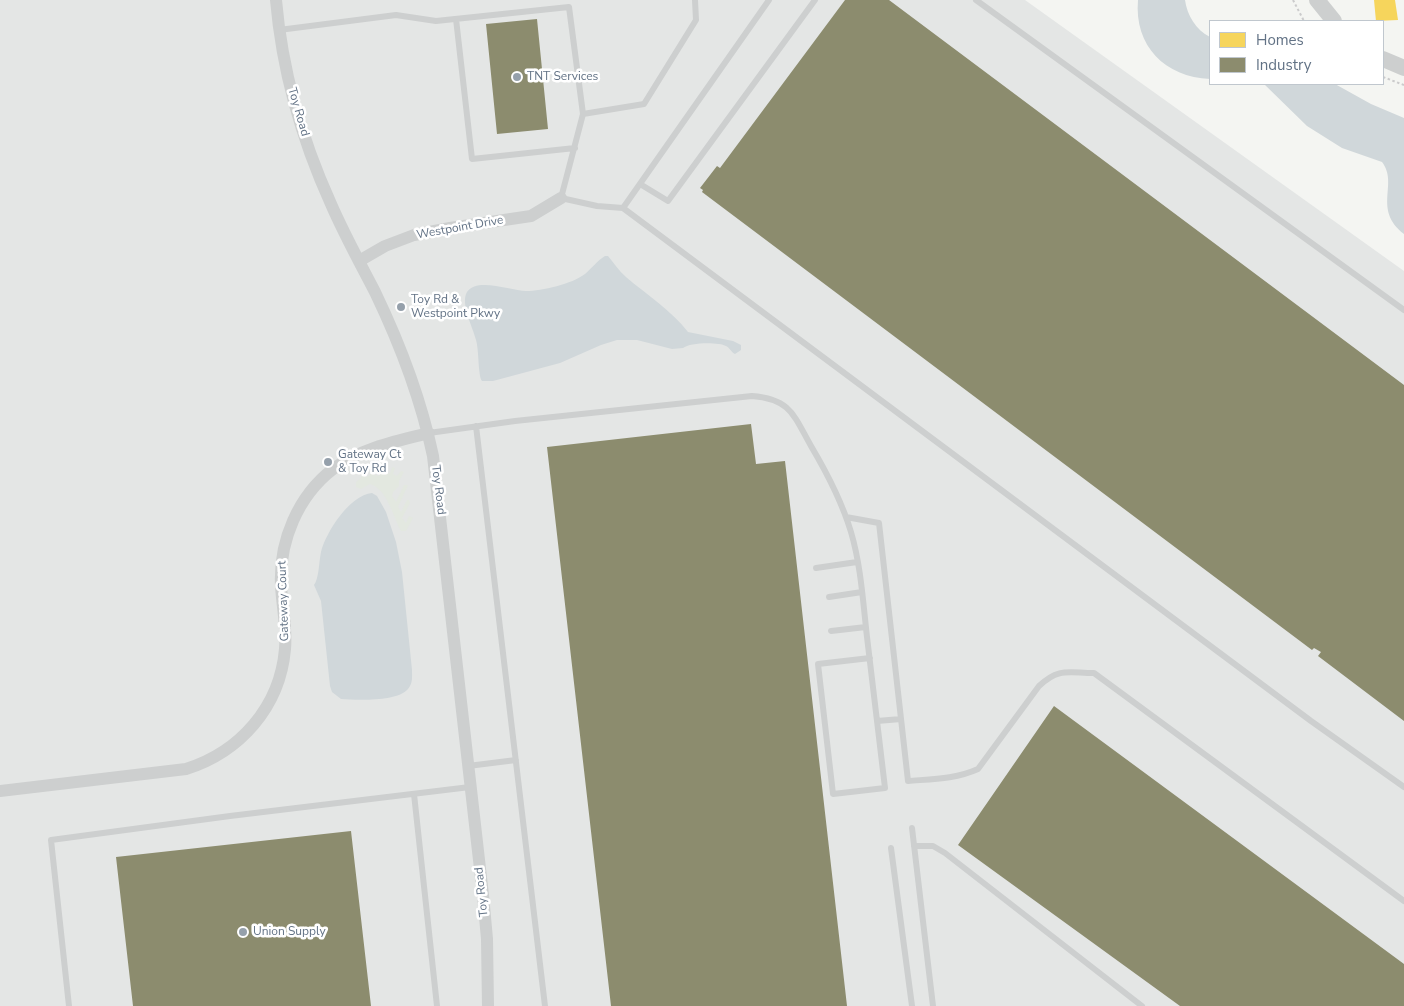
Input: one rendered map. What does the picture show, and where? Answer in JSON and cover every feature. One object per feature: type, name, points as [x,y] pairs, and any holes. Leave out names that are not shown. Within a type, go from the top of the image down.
[{"type":"street","name":"Toy Road","points":[[276,0],[279,30],[291,88],[306,139],[331,205],[396,338],[428,433],[438,484],[487,939],[488,1006]]},
{"type":"street","points":[[1317,0],[1333,20]]},
{"type":"street","points":[[1384,58],[1404,68]]},
{"type":"street","name":"Westpoint Drive","points":[[360,261],[386,246],[414,236],[450,228],[531,216],[561,198]]},
{"type":"street","name":"Gateway Court","points":[[0,791],[186,769],[214,758],[234,745],[266,711],[282,674],[286,630],[281,585],[281,564],[287,536],[297,512],[323,478],[344,462],[378,446],[428,433]]},
{"type":"lane","points":[[583,114],[644,104],[696,20],[695,0]]},
{"type":"lane","points":[[623,208],[769,0]]},
{"type":"lane","points":[[640,184],[668,201],[814,0]]},
{"type":"lane","points":[[976,0],[1404,310]]},
{"type":"lane","points":[[279,30],[396,15],[436,21],[568,4],[583,114],[561,198],[597,206],[623,208],[1311,721],[1404,787]]},
{"type":"lane","points":[[456,19],[472,159],[575,148]]},
{"type":"lane","points":[[428,433],[742,396],[769,398],[786,405],[793,413],[821,462],[846,517],[857,562],[870,658],[885,788],[833,794],[818,664],[870,658]]},
{"type":"lane","points":[[476,426],[545,1006]]},
{"type":"lane","points":[[846,517],[879,522],[908,781],[965,774],[978,770],[1039,686],[1048,677],[1060,672],[1094,672],[1404,901]]},
{"type":"lane","points":[[816,568],[857,562]]},
{"type":"lane","points":[[829,597],[862,592]]},
{"type":"lane","points":[[831,631],[866,627]]},
{"type":"lane","points":[[877,721],[901,719]]},
{"type":"lane","points":[[468,766],[516,760]]},
{"type":"lane","points":[[69,1006],[51,840],[470,787]]},
{"type":"lane","points":[[414,794],[437,1006]]},
{"type":"lane","points":[[912,828],[933,1006]]},
{"type":"lane","points":[[914,846],[933,846],[945,853],[1142,1006]]},
{"type":"lane","points":[[891,848],[912,1006]]},
{"type":"path","points":[[1293,0],[1303,20]]},
{"type":"path","points":[[1384,76],[1404,85]]},
{"type":"shaded area","points":[[0,0],[1025,0],[1404,271],[1404,1006],[0,1006]]},
{"type":"shaded area","points":[[1138,0],[1185,0],[1193,22],[1209,36],[1209,79],[1194,77],[1166,65],[1147,45],[1138,17]]},
{"type":"shaded area","points":[[1265,85],[1337,85],[1371,104],[1404,118],[1404,234],[1389,215],[1387,206],[1387,170],[1382,162],[1342,148],[1307,126]]},
{"type":"shaded area","points":[[605,256],[608,256],[623,275],[666,310],[688,332],[733,341],[741,345],[741,350],[735,354],[726,346],[711,343],[672,349],[637,340],[617,340],[560,363],[493,381],[482,381],[477,344],[466,309],[465,297],[467,292],[472,288],[486,285],[526,291],[557,286],[579,278]]},
{"type":"shaded area","points":[[383,467],[385,468],[384,475],[390,473],[392,467],[395,468],[393,474],[397,476],[401,471],[404,472],[399,481],[399,486],[392,496],[396,502],[404,485],[408,485],[398,507],[401,512],[407,500],[409,500],[410,503],[402,518],[406,523],[409,516],[413,518],[406,531],[401,531],[381,491],[370,484],[361,489],[356,487],[356,482],[361,478],[362,472],[365,473],[365,477],[369,476],[374,470],[374,475],[379,476]]},
{"type":"shaded area","points":[[372,493],[377,496],[386,512],[396,542],[402,572],[412,680],[408,689],[395,696],[376,699],[341,699],[332,692],[330,686],[321,601],[314,585],[318,574],[321,552],[334,525],[355,500]]},
{"type":"building: Homes","points":[[1374,0],[1395,0],[1398,20],[1376,20]]},
{"type":"building: Industry","points":[[845,0],[889,0],[1404,385],[1404,721],[1318,656],[1321,652],[1314,648],[1312,650],[702,192],[703,190],[700,188],[717,166],[720,168]]},
{"type":"building: Industry","name":"TNT Services","points":[[537,19],[548,129],[497,134],[486,24]]},
{"type":"building: Industry","points":[[751,424],[756,464],[785,461],[847,1006],[611,1006],[547,447]]},
{"type":"building: Industry","points":[[1054,706],[1404,964],[1404,1006],[1180,1006],[958,845]]},
{"type":"building: Industry","name":"Union Supply","points":[[351,831],[371,1006],[133,1006],[116,857]]},
{"type":"place","name":"TNT Services","points":[[517,77]]},
{"type":"place","name":"Toy Rd & Westpoint Pkwy","points":[[401,307]]},
{"type":"place","name":"Gateway Ct & Toy Rd","points":[[328,462]]},
{"type":"place","name":"Union Supply","points":[[243,932]]}]
